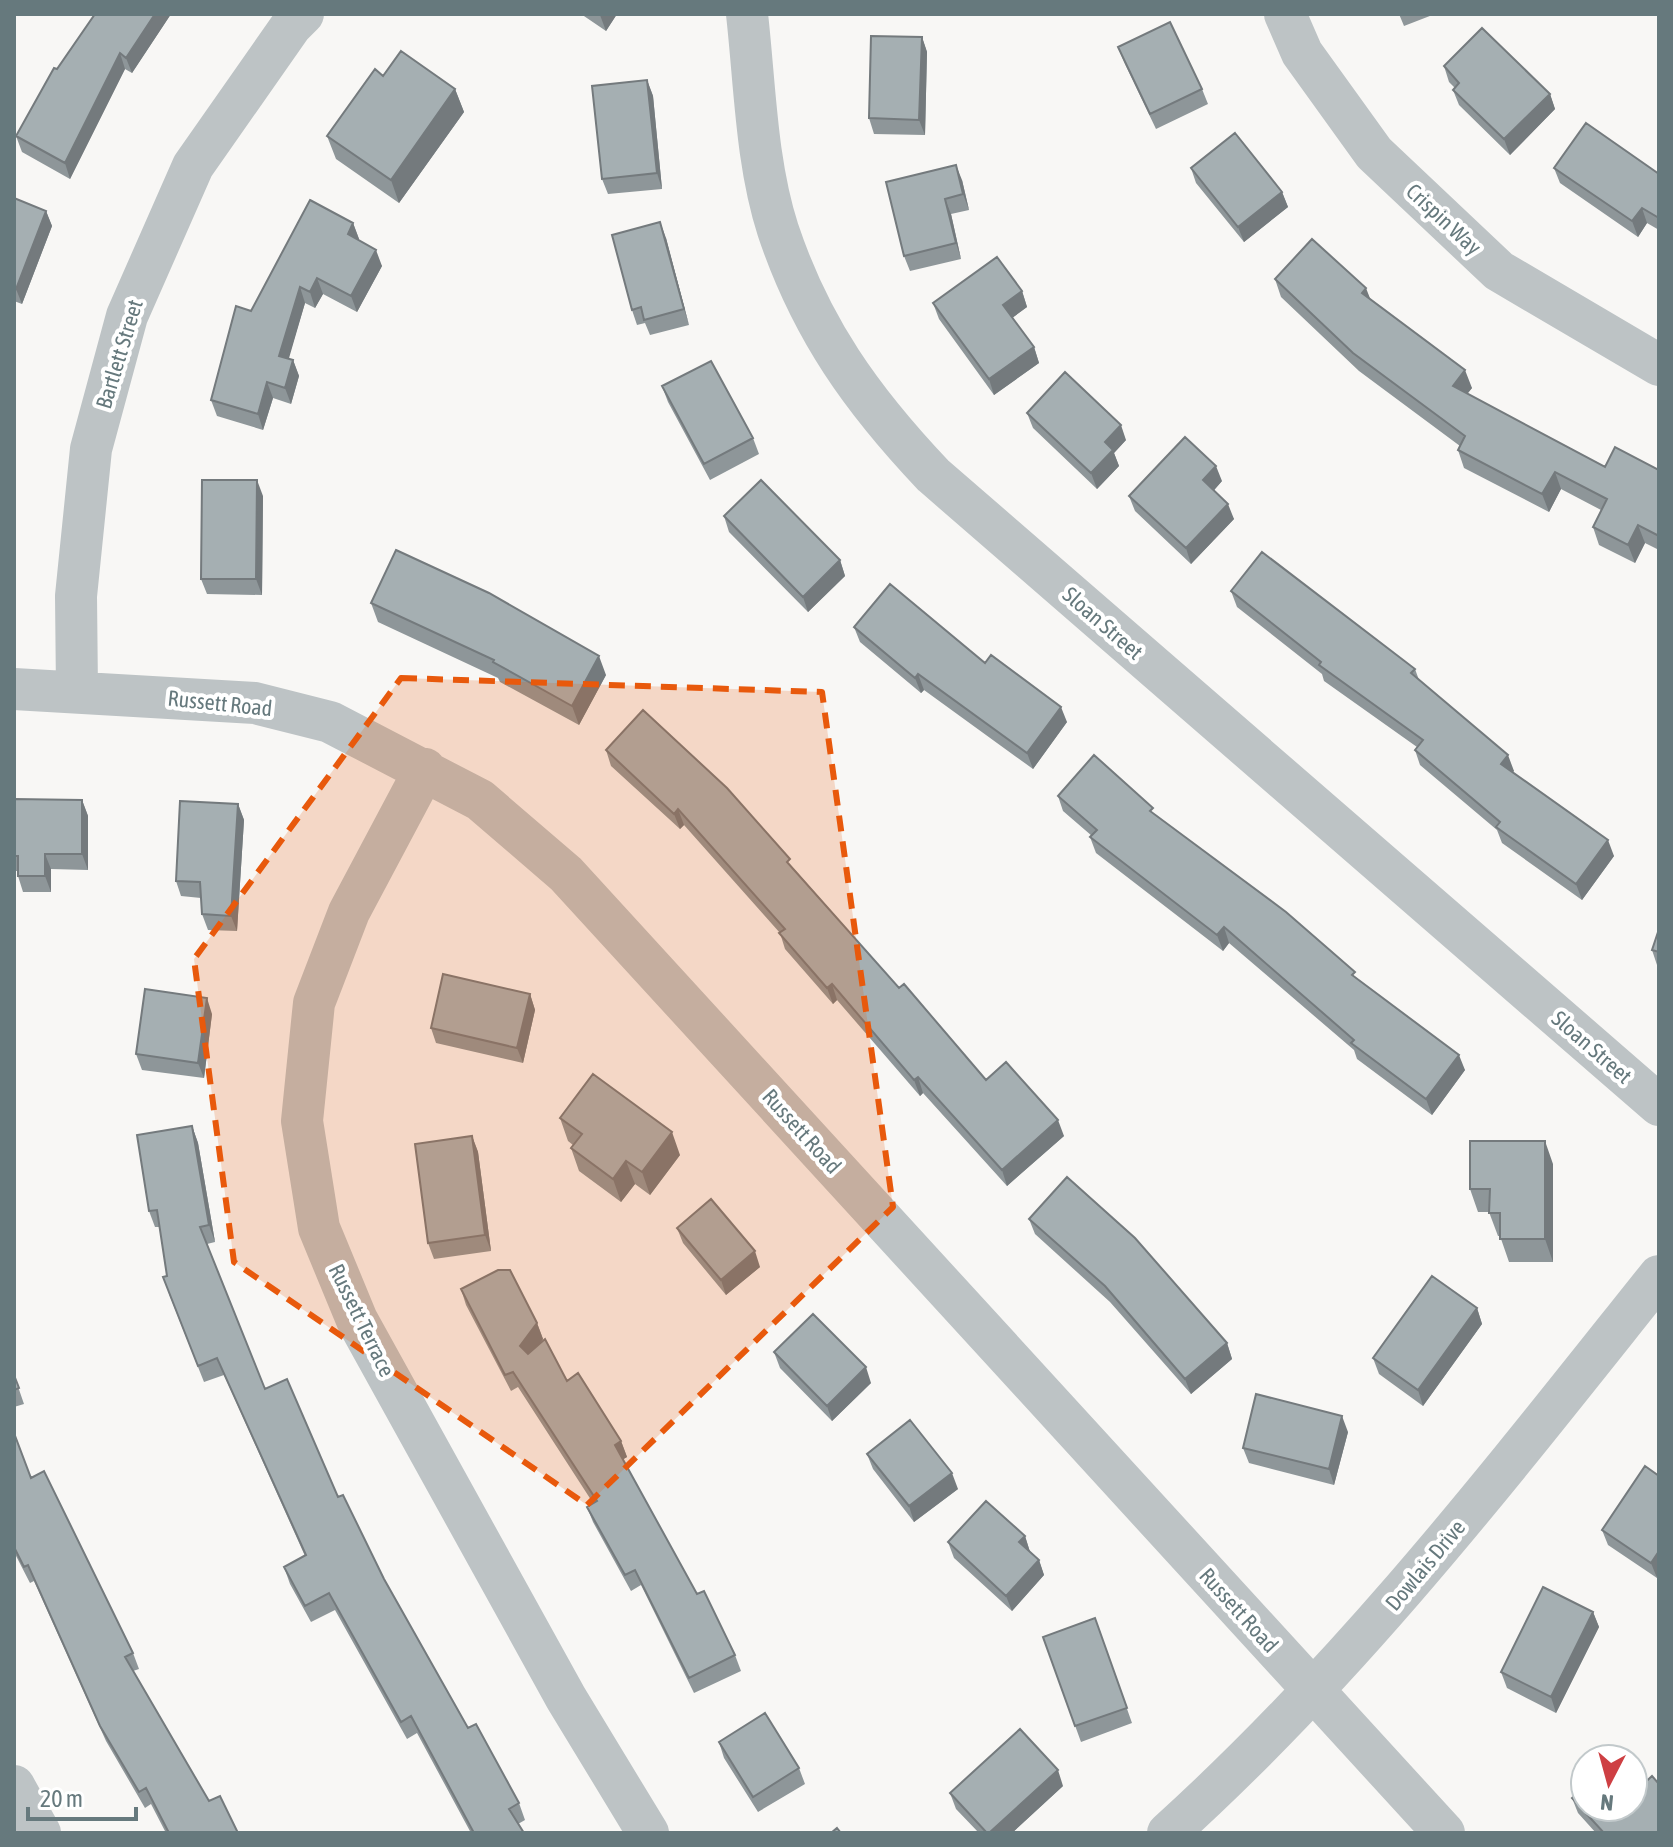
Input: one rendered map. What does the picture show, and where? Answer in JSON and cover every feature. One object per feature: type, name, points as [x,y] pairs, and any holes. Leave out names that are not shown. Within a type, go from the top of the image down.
[{"type":"street","name":"Bartlett Street","points":[[77,691],[76,596],[91,449],[127,316],[193,166],[291,26],[303,14]]},
{"type":"street","name":"Sloan Street","points":[[747,14],[763,163],[778,230],[824,338],[878,416],[933,475],[1659,1105]]},
{"type":"street","name":"Crispin Way","points":[[1285,14],[1302,53],[1374,153],[1476,250],[1499,271],[1659,365]]},
{"type":"street","name":"Russett Road","points":[[14,689],[255,703],[330,722],[480,800],[566,874],[1444,1833]]},
{"type":"street","name":"Russett Terrace","points":[[425,769],[349,912],[314,1003],[302,1121],[319,1228],[357,1320],[566,1698],[648,1833]]},
{"type":"street","name":"Dowlais Drive","points":[[1168,1833],[1314,1691],[1428,1564],[1659,1276]]},
{"type":"street","points":[[14,1786],[40,1833]]},
{"type":"highlighted area","points":[[401,678],[822,692],[893,1207],[587,1505],[234,1262],[194,959]]},
{"type":"building","points":[[95,14],[155,14],[126,58],[120,53],[65,163],[16,136],[54,68],[57,69]]},
{"type":"building","points":[[1170,22],[1202,89],[1150,114],[1118,47]]},
{"type":"building","points":[[1482,28],[1550,94],[1504,139],[1453,90],[1459,83],[1444,66]]},
{"type":"building","points":[[871,36],[922,37],[919,120],[869,118]]},
{"type":"building","points":[[401,51],[455,89],[391,180],[327,136],[375,69],[383,76]]},
{"type":"building","points":[[647,80],[657,173],[602,179],[592,86]]},
{"type":"building","points":[[1586,123],[1659,174],[1659,218],[1642,208],[1632,221],[1554,168]]},
{"type":"building","points":[[1235,133],[1282,192],[1238,227],[1191,168]]},
{"type":"building","points":[[956,165],[963,194],[945,199],[956,243],[904,256],[886,182]]},
{"type":"building","points":[[14,198],[46,211],[16,289],[14,288]]},
{"type":"building","points":[[310,200],[353,223],[348,234],[376,250],[351,296],[317,278],[310,292],[300,287],[279,356],[293,360],[285,388],[267,382],[258,414],[211,400],[236,306],[251,311]]},
{"type":"building","points":[[660,222],[684,309],[644,320],[641,307],[632,310],[612,235]]},
{"type":"building","points":[[1312,239],[1366,288],[1362,293],[1465,370],[1453,386],[1605,467],[1615,447],[1659,470],[1659,536],[1638,525],[1628,545],[1593,527],[1607,499],[1555,472],[1542,494],[1458,450],[1465,436],[1353,353],[1275,279]]},
{"type":"building","points":[[997,257],[1022,291],[1003,305],[1034,347],[989,379],[933,303]]},
{"type":"building","points":[[711,361],[753,438],[704,464],[662,386]]},
{"type":"building","points":[[1065,372],[1121,425],[1105,442],[1113,450],[1091,473],[1027,413]]},
{"type":"building","points":[[1185,437],[1216,466],[1203,480],[1228,504],[1186,548],[1129,496]]},
{"type":"building","points":[[202,480],[257,480],[256,579],[201,579]]},
{"type":"building","points":[[761,480],[840,560],[803,597],[724,516]]},
{"type":"building","points":[[396,550],[489,593],[599,656],[572,706],[494,660],[371,603]]},
{"type":"building","points":[[1262,552],[1415,669],[1411,673],[1508,755],[1501,764],[1608,840],[1576,884],[1496,827],[1500,822],[1415,750],[1423,740],[1319,665],[1321,662],[1231,591]]},
{"type":"building","points":[[890,584],[985,663],[991,655],[1061,707],[1027,753],[918,674],[915,678],[854,627]]},
{"type":"building","points":[[643,710],[727,788],[790,859],[787,862],[899,988],[904,984],[986,1080],[1006,1062],[1058,1120],[1002,1170],[918,1077],[914,1080],[832,984],[827,988],[779,933],[785,929],[678,809],[674,814],[606,750]]},
{"type":"building","points":[[1094,755],[1153,808],[1150,811],[1286,912],[1355,972],[1352,975],[1459,1055],[1426,1099],[1351,1043],[1354,1040],[1224,927],[1217,935],[1090,837],[1097,830],[1058,796]]},
{"type":"building","points":[[14,799],[82,800],[82,854],[45,854],[45,876],[18,876],[18,856],[14,856]]},
{"type":"building","points":[[180,801],[238,804],[231,916],[202,914],[200,882],[176,881]]},
{"type":"building","points":[[1659,929],[1659,952],[1652,950]]},
{"type":"building","points":[[443,974],[530,994],[517,1048],[431,1028]]},
{"type":"building","points":[[145,989],[207,998],[198,1063],[136,1054]]},
{"type":"building","points":[[593,1074],[672,1132],[642,1172],[626,1161],[613,1179],[571,1148],[582,1134],[560,1118]]},
{"type":"building","points":[[192,1126],[209,1225],[200,1227],[265,1389],[287,1379],[338,1497],[343,1495],[384,1579],[468,1728],[476,1724],[519,1803],[509,1809],[524,1833],[474,1833],[411,1716],[401,1722],[329,1593],[305,1606],[284,1567],[306,1555],[217,1358],[198,1366],[163,1277],[167,1276],[157,1210],[149,1211],[137,1135]]},
{"type":"building","points":[[472,1136],[485,1235],[428,1243],[415,1144]]},
{"type":"building","points":[[1470,1141],[1545,1141],[1545,1239],[1500,1239],[1500,1213],[1489,1213],[1490,1189],[1470,1189]]},
{"type":"building","points":[[1067,1177],[1135,1238],[1227,1343],[1185,1379],[1105,1286],[1029,1219]]},
{"type":"building","points":[[711,1199],[755,1251],[721,1280],[677,1228]]},
{"type":"building","points":[[498,1270],[510,1270],[537,1323],[520,1346],[528,1354],[545,1339],[567,1381],[578,1373],[621,1441],[615,1445],[697,1594],[704,1591],[735,1655],[689,1678],[635,1570],[625,1575],[587,1507],[597,1501],[513,1372],[505,1375],[461,1289]]},
{"type":"building","points":[[1432,1276],[1477,1308],[1418,1390],[1373,1358]]},
{"type":"building","points":[[813,1314],[866,1367],[827,1406],[774,1352]]},
{"type":"building","points":[[1256,1394],[1342,1416],[1329,1469],[1243,1448]]},
{"type":"building","points":[[910,1420],[952,1473],[909,1506],[867,1454]]},
{"type":"building","points":[[14,1433],[31,1478],[44,1471],[133,1653],[125,1657],[209,1801],[220,1796],[238,1833],[169,1833],[146,1788],[139,1792],[100,1726],[28,1565],[24,1567],[14,1547]]},
{"type":"building","points":[[1645,1466],[1659,1476],[1659,1551],[1651,1563],[1602,1530]]},
{"type":"building","points":[[986,1501],[1025,1536],[1019,1542],[1039,1560],[1006,1596],[948,1542]]},
{"type":"building","points":[[1543,1587],[1593,1612],[1551,1697],[1501,1672]]},
{"type":"building","points":[[1095,1618],[1127,1708],[1075,1726],[1043,1637]]},
{"type":"building","points":[[765,1713],[799,1768],[753,1797],[719,1742]]},
{"type":"building","points":[[1020,1729],[1058,1770],[987,1833],[950,1793]]},
{"type":"building","points":[[1652,1776],[1659,1784],[1659,1833],[1604,1833],[1595,1823],[1649,1823],[1649,1779]]}]
